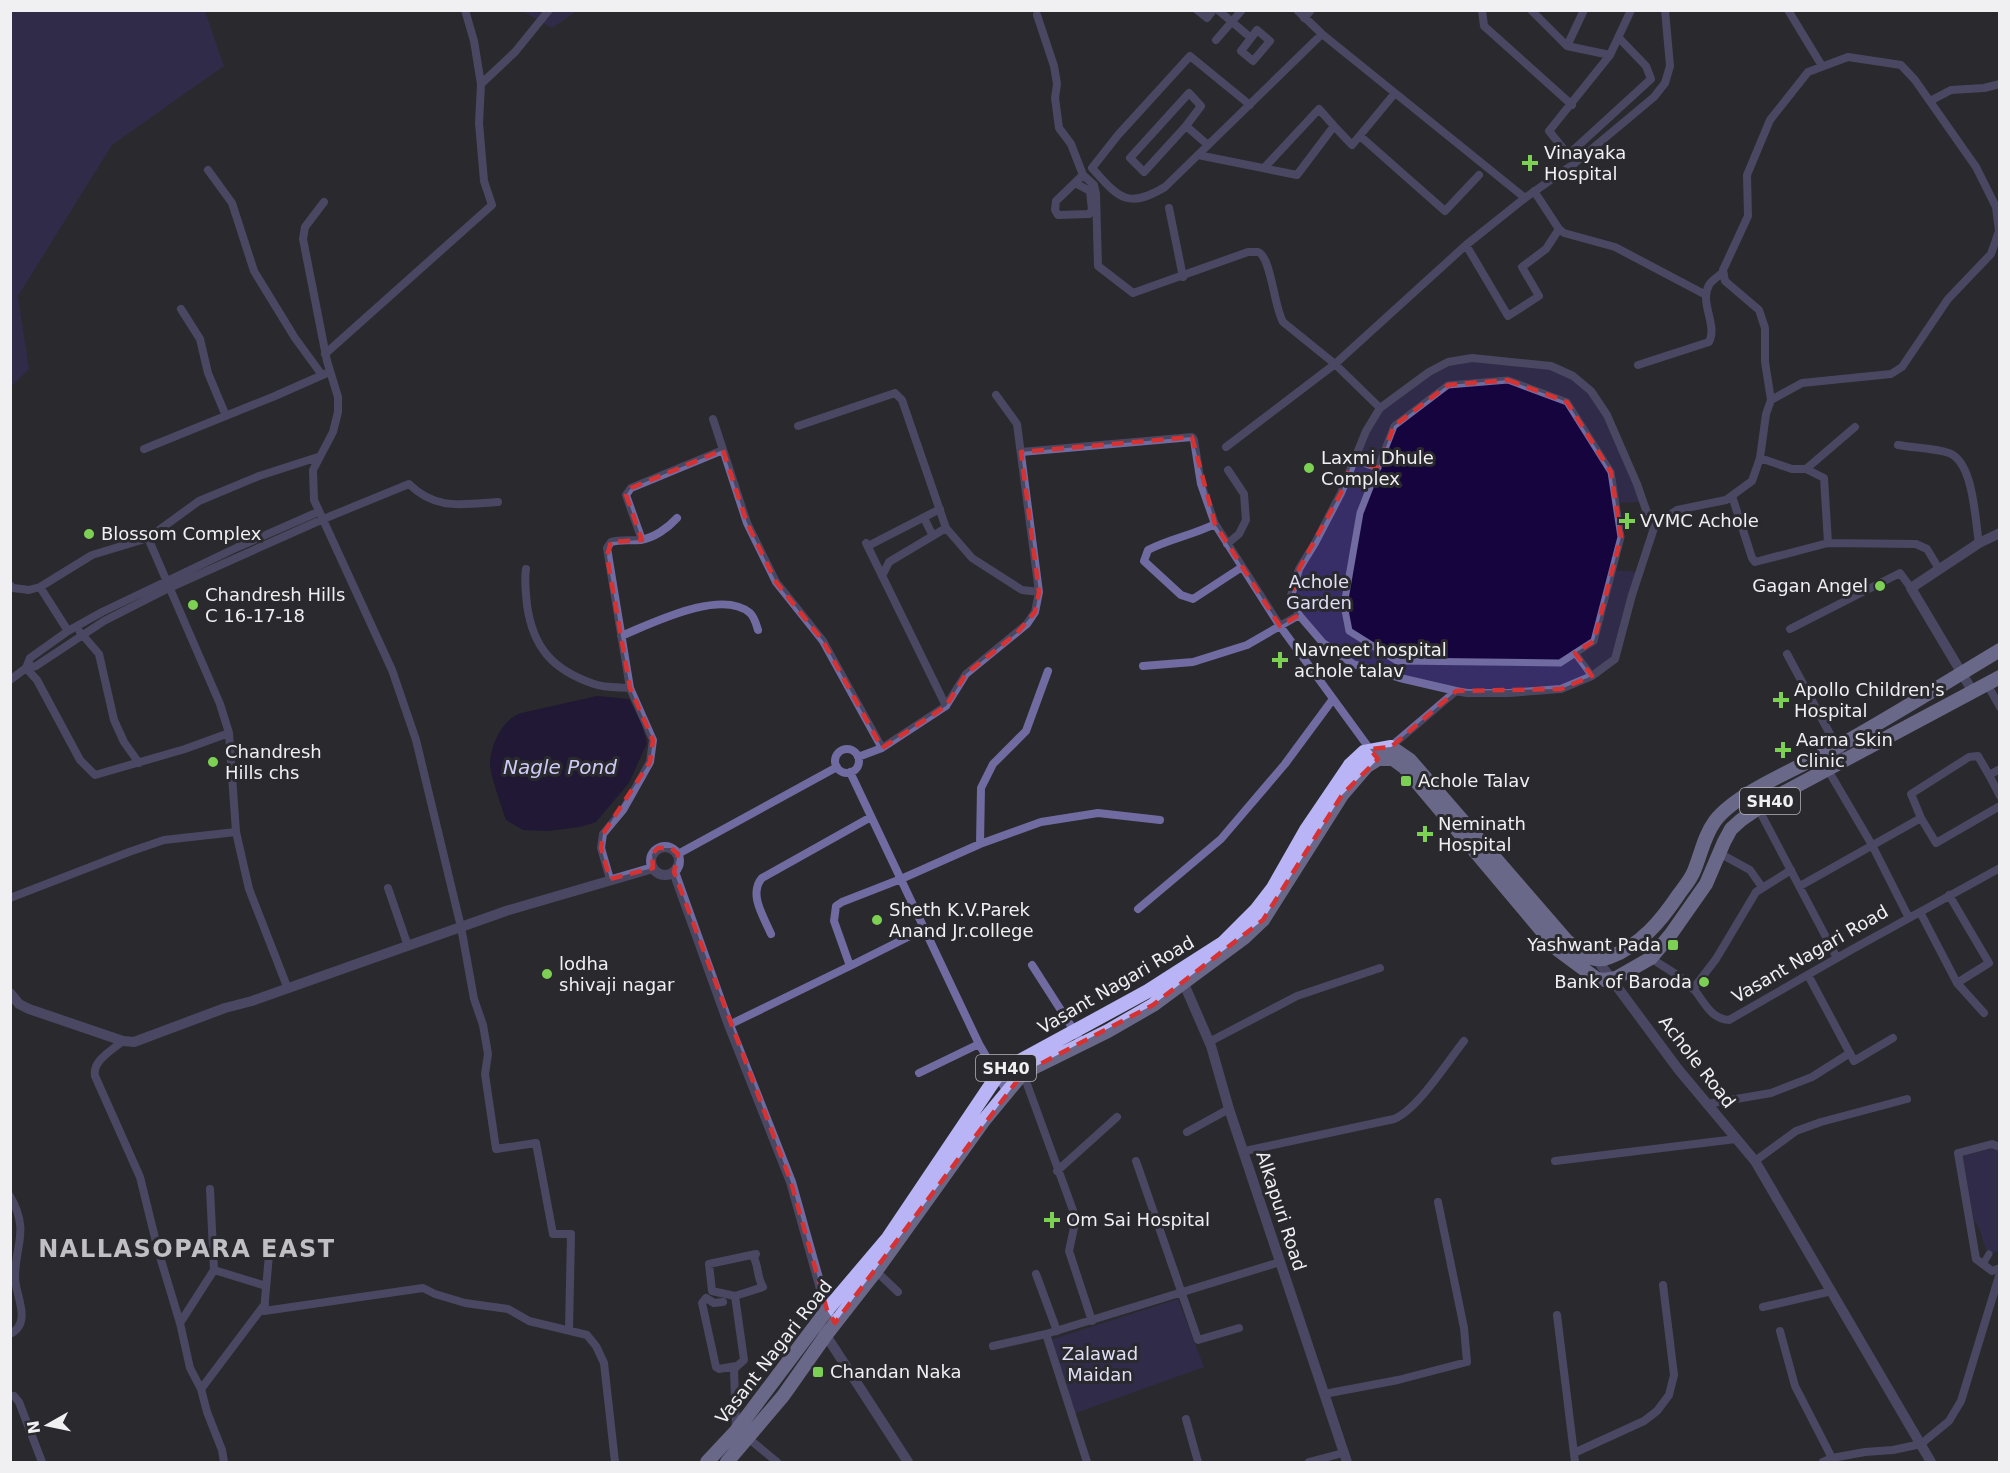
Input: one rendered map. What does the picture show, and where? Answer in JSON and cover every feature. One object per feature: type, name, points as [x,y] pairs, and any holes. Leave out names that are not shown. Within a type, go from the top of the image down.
[{"type":"main road","name":"SH40","points":[[1598,961],[1624,950],[1653,929],[1693,873],[1706,837],[1716,820],[1731,806],[1761,786],[1837,747],[2000,650]]},
{"type":"main road","name":"SH40","points":[[1374,754],[1393,759],[1404,767],[1558,951],[1597,979],[1611,979],[1651,958],[1706,884],[1731,829],[1758,808],[2000,677]]},
{"type":"main road","points":[[1374,754],[1391,747]]},
{"type":"main road","name":"Achole Road","points":[[1391,747],[1410,760],[1567,941],[1598,961]]},
{"type":"main road","name":"Vasant Nagari Road","points":[[707,1462],[742,1434],[783,1396],[822,1329],[827,1310],[888,1238],[973,1115],[997,1076],[1007,1068],[1153,1005],[1181,977],[1245,937],[1263,920],[1342,795],[1367,766],[1374,754]]},
{"type":"main road","name":"Vasant Nagari Road","points":[[822,1329],[835,1323],[1023,1073],[1078,1037]]},
{"type":"main road","name":"Vasant Nagari Road","points":[[727,1462],[742,1434]]},
{"type":"street","points":[[325,354],[492,205],[484,181],[479,123],[481,84],[474,41],[465,10]]},
{"type":"street","points":[[481,84],[515,52],[549,10]]},
{"type":"street","points":[[1197,10],[1207,18],[1216,10],[1233,21],[1251,38]]},
{"type":"street","points":[[1216,39],[1242,10]]},
{"type":"street","points":[[1297,10],[1322,34],[1525,198]]},
{"type":"street","points":[[1304,18],[1311,10]]},
{"type":"street","points":[[1482,10],[1484,26],[1572,105]]},
{"type":"street","points":[[1531,10],[1567,46],[1610,56]]},
{"type":"street","points":[[1567,46],[1584,10]]},
{"type":"street","points":[[1575,163],[1549,131],[1610,56],[1630,10]]},
{"type":"street","points":[[1226,447],[1335,364],[1466,245],[1534,191],[1575,163],[1654,97],[1665,83],[1670,66],[1665,10]]},
{"type":"street","points":[[1788,10],[1822,66]]},
{"type":"street","points":[[1039,12],[1054,66],[1059,128],[1078,159],[1083,175],[1094,185],[1098,266],[1133,293],[1248,252],[1263,255],[1268,263],[1277,313],[1283,322],[1335,364],[1380,408]]},
{"type":"street","points":[[1250,105],[1190,56],[1118,135],[1092,168],[1115,193],[1128,198],[1148,197],[1165,187],[1250,105],[1322,34]]},
{"type":"street","points":[[1568,155],[1651,79],[1647,66],[1619,38]]},
{"type":"street","points":[[1638,365],[1709,342],[1712,333],[1706,296],[1710,284],[1723,272],[1748,216],[1747,175],[1770,120],[1808,72],[1848,57],[1900,65],[1915,80],[1976,167],[1996,207],[1999,231],[1995,252],[1948,299],[1902,368],[1891,374],[1802,383],[1771,400]]},
{"type":"street","points":[[1930,101],[1951,90],[1984,88],[1999,83]]},
{"type":"street","points":[[1189,93],[1201,106],[1186,126],[1144,172],[1130,158],[1189,93]]},
{"type":"street","points":[[1264,168],[1319,109],[1353,145],[1395,93]]},
{"type":"street","points":[[1186,126],[1208,145]]},
{"type":"street","points":[[1198,155],[1297,175],[1334,126]]},
{"type":"street","points":[[1360,136],[1444,211],[1479,175]]},
{"type":"street","points":[[208,170],[232,203],[254,271],[295,338],[326,373],[338,398],[338,412],[333,432],[313,470],[314,500],[392,670],[416,741],[461,927],[474,999],[483,1025],[488,1054],[485,1074],[496,1149],[536,1143],[552,1234],[571,1234],[569,1330]]},
{"type":"street","points":[[1075,183],[1089,191],[1092,210],[1089,214],[1058,215],[1055,210],[1056,201],[1083,175]]},
{"type":"street","points":[[1534,191],[1563,233],[1615,247],[1706,296]]},
{"type":"street","points":[[324,202],[305,227],[303,239],[325,354],[326,373]]},
{"type":"street","points":[[1169,208],[1183,277]]},
{"type":"street","points":[[1466,245],[1508,315],[1539,296],[1522,267],[1546,249],[1559,229]]},
{"type":"street","points":[[1653,530],[1629,463],[1607,415],[1591,391],[1573,376],[1551,366],[1472,358],[1448,362],[1429,372],[1380,408],[1366,431],[1341,493],[1299,568],[1292,596],[1299,615],[1323,644],[1353,664],[1456,691],[1509,693],[1561,689],[1592,676],[1615,659],[1632,595],[1655,525],[1677,510],[1726,501],[1752,481],[1761,458],[1766,414],[1771,400],[1765,362],[1766,328],[1759,310],[1725,281],[1723,272]]},
{"type":"street","points":[[181,309],[200,339],[208,373],[226,416]]},
{"type":"street","points":[[144,449],[326,373]]},
{"type":"street","points":[[1508,380],[1567,402],[1611,472],[1622,537],[1594,641],[1575,653],[1560,663],[1397,661],[1349,631],[1344,605],[1360,513],[1394,426],[1448,385],[1508,380]]},
{"type":"street","points":[[798,426],[895,393],[902,400],[946,528],[972,558],[1022,590],[1039,592]]},
{"type":"street","points":[[858,757],[882,748],[946,706],[966,674],[1027,624],[1035,612],[1039,592],[1017,424],[996,395]]},
{"type":"street","points":[[712,419],[747,523],[776,582],[823,641],[882,748]]},
{"type":"street","points":[[1806,470],[1855,428]]},
{"type":"street","points":[[1021,452],[1192,437],[1201,484],[1215,524],[1280,626],[1374,754]]},
{"type":"street","points":[[1898,445],[1950,454],[1962,464],[1968,477],[1979,543]]},
{"type":"street","points":[[642,540],[626,495],[630,488],[723,450]]},
{"type":"street","points":[[10,585],[13,588],[29,590],[40,587],[92,555],[148,538],[199,501],[259,476],[318,457]]},
{"type":"street","points":[[1761,458],[1792,469],[1806,470],[1824,478],[1828,543]]},
{"type":"street","points":[[1353,460],[1378,468]]},
{"type":"street","points":[[1227,544],[1239,534],[1246,520],[1244,494],[1228,470]]},
{"type":"street","points":[[26,668],[30,658],[77,626],[320,516],[410,484],[429,500],[448,505],[498,502]]},
{"type":"street","points":[[1732,496],[1755,562],[1828,543],[1916,544],[1927,549],[1940,569]]},
{"type":"street","points":[[940,509],[867,545],[946,706]]},
{"type":"street","points":[[609,879],[601,848],[603,834],[623,810],[650,762],[653,740],[630,688],[607,556],[608,548],[611,542],[620,539],[642,540],[668,529],[677,518]]},
{"type":"street","points":[[924,518],[933,536]]},
{"type":"street","points":[[1215,524],[1200,532],[1163,542],[1148,550],[1144,561],[1181,595],[1193,598],[1242,567]]},
{"type":"street","points":[[882,576],[890,562],[946,528]]},
{"type":"street","points":[[1911,588],[1979,543],[2000,533]]},
{"type":"street","points":[[148,538],[220,704],[229,733],[236,832],[249,889],[288,989]]},
{"type":"street","points":[[525,568],[524,579],[530,623],[537,644],[559,668],[595,685],[630,688]]},
{"type":"street","points":[[1790,629],[1900,573],[1973,692]]},
{"type":"street","points":[[10,680],[26,668],[36,666],[104,621],[168,585]]},
{"type":"street","points":[[40,587],[68,631]]},
{"type":"street","points":[[621,636],[682,611],[711,605],[741,608],[754,618],[759,630]]},
{"type":"street","points":[[1143,666],[1193,662],[1247,645],[1299,615]]},
{"type":"street","points":[[77,626],[99,654],[114,720],[124,742],[140,763]]},
{"type":"street","points":[[1575,653],[1592,676]]},
{"type":"street","points":[[1787,654],[1845,762]]},
{"type":"street","points":[[26,668],[37,680],[80,760],[95,775],[140,763],[229,733]]},
{"type":"street","points":[[980,844],[981,788],[993,764],[1026,731],[1048,671]]},
{"type":"street","points":[[1987,684],[2000,707]]},
{"type":"street","points":[[1391,747],[1456,691]]},
{"type":"street","points":[[1138,909],[1221,839],[1285,764],[1333,699]]},
{"type":"street","points":[[842,750],[853,751],[858,757],[858,764],[850,772],[842,772],[835,759],[842,750]]},
{"type":"street","points":[[2000,796],[1978,756],[1974,755],[1911,794],[1936,843],[2000,806]]},
{"type":"street","points":[[678,854],[837,766]]},
{"type":"street","points":[[1989,775],[2000,769]]},
{"type":"street","points":[[1828,770],[1872,845],[1909,918]]},
{"type":"street","points":[[850,772],[979,1044],[1007,1092]]},
{"type":"street","points":[[1758,808],[1837,958]]},
{"type":"street","points":[[850,966],[834,921],[836,906],[980,844],[1041,822],[1098,813],[1160,820]]},
{"type":"street","points":[[771,934],[756,896],[756,884],[762,878],[871,817]]},
{"type":"street","points":[[1800,886],[1922,818]]},
{"type":"street","points":[[10,898],[164,840],[236,832]]},
{"type":"street","points":[[658,848],[671,848],[678,854],[680,864],[674,872],[665,876],[653,868],[652,854],[658,848]]},
{"type":"street","points":[[1719,853],[1750,870],[1762,887]]},
{"type":"street","points":[[10,993],[19,1004],[29,1009],[123,1041],[134,1042],[225,1008],[238,1006],[288,989],[461,927],[609,879],[653,868]]},
{"type":"street","name":"Vasant Nagari Road","points":[[1651,958],[1693,989],[1712,1014],[1721,1020],[1728,1020],[2000,868]]},
{"type":"street","points":[[1693,989],[1705,974],[1753,897],[1762,887],[1791,870]]},
{"type":"street","points":[[674,872],[729,1025],[791,1182],[827,1310],[835,1323]]},
{"type":"street","points":[[388,888],[408,946]]},
{"type":"street","points":[[1949,895],[1989,963],[1958,983]]},
{"type":"street","points":[[1920,912],[1958,983],[1984,1013]]},
{"type":"street","points":[[729,1025],[924,929]]},
{"type":"street","name":"Achole Road","points":[[1598,961],[1677,1069],[1755,1161],[1931,1462]]},
{"type":"street","points":[[1032,965],[1078,1037]]},
{"type":"street","points":[[1209,1042],[1297,996],[1380,968]]},
{"type":"street","points":[[1808,975],[1854,1061],[1893,1038]]},
{"type":"street","name":"Alkapuri Road","points":[[1181,977],[1209,1042],[1229,1109],[1245,1151],[1345,1458]]},
{"type":"street","points":[[123,1041],[96,1064],[94,1071],[140,1177],[190,1368],[201,1389],[224,1462]]},
{"type":"street","points":[[1245,1151],[1394,1119],[1403,1115],[1415,1104],[1464,1041]]},
{"type":"street","points":[[919,1073],[979,1044]]},
{"type":"street","points":[[1707,1104],[1770,1093],[1812,1077],[1850,1053]]},
{"type":"street","points":[[1023,1073],[1074,1213],[1075,1223],[1069,1251],[1070,1259],[1092,1321]]},
{"type":"street","points":[[1755,1161],[1796,1131],[1907,1099]]},
{"type":"street","points":[[1187,1132],[1229,1109]]},
{"type":"street","points":[[1057,1170],[1117,1117]]},
{"type":"street","points":[[1555,1161],[1736,1138]]},
{"type":"street","points":[[2000,1147],[1992,1144],[1958,1153],[1976,1258],[1992,1271],[2000,1268]]},
{"type":"street","points":[[1136,1161],[1198,1340],[1239,1328]]},
{"type":"street","points":[[180,1323],[214,1270],[210,1189]]},
{"type":"street","points":[[10,1196],[18,1210],[22,1229],[12,1280],[22,1304],[21,1313],[19,1325],[15,1332],[10,1334]]},
{"type":"street","points":[[1324,1394],[1398,1380],[1467,1362],[1464,1328],[1438,1202]]},
{"type":"street","points":[[293,1252],[269,1256],[264,1311],[423,1288],[465,1303],[508,1309],[529,1321],[587,1335],[596,1346],[604,1363],[615,1462]]},
{"type":"street","points":[[756,1254],[754,1258],[758,1265],[759,1281],[764,1287],[735,1296],[712,1292],[708,1266],[711,1263],[756,1254]]},
{"type":"street","points":[[1983,1264],[1989,1254]]},
{"type":"street","points":[[993,1346],[1092,1321],[1280,1262]]},
{"type":"street","points":[[214,1270],[267,1286]]},
{"type":"street","points":[[876,1270],[898,1292]]},
{"type":"street","points":[[1780,1331],[1796,1386],[1827,1460],[1921,1444],[1948,1421],[1961,1401],[2000,1273]]},
{"type":"street","points":[[1036,1274],[1057,1331]]},
{"type":"street","points":[[1557,1315],[1574,1458],[1644,1421],[1657,1411],[1669,1395],[1674,1375],[1663,1285]]},
{"type":"street","points":[[1763,1307],[1832,1291]]},
{"type":"street","points":[[723,1302],[714,1303],[706,1298],[702,1303],[716,1367],[719,1369],[736,1366],[744,1360],[735,1296]]},
{"type":"street","points":[[201,1389],[265,1304]]},
{"type":"street","points":[[822,1329],[908,1462]]},
{"type":"street","points":[[1046,1334],[1087,1462]]},
{"type":"street","points":[[736,1366],[734,1369],[742,1434],[777,1462]]},
{"type":"street","points":[[12,1395],[19,1402],[42,1462]]},
{"type":"street","points":[[1186,1419],[1198,1462]]},
{"type":"street","points":[[1309,1462],[1345,1458]]},
{"type":"highlighted area","points":[[1508,380],[1567,402],[1611,472],[1621,537],[1594,641],[1575,653],[1592,676],[1561,689],[1456,691],[1391,747],[1370,749],[1378,759],[1342,795],[1263,920],[1153,1005],[1023,1073],[835,1323],[827,1310],[791,1182],[674,872],[678,854],[671,848],[658,848],[652,854],[653,868],[610,879],[601,848],[603,834],[650,762],[653,740],[630,688],[607,556],[611,542],[642,540],[626,495],[631,488],[723,450],[747,523],[776,582],[823,641],[882,748],[946,706],[966,674],[1017,633],[1035,612],[1039,592],[1021,452],[1192,437],[1215,524],[1280,626],[1299,615],[1291,596],[1299,569],[1341,493],[1353,460],[1378,468],[1394,426],[1448,385]]},
{"type":"green space","points":[[11,10],[205,11],[224,66],[112,145],[18,296],[29,369],[11,387]]},
{"type":"green space","points":[[522,11],[577,11],[552,28]]},
{"type":"green space","name":"Achole Garden","points":[[1472,358],[1551,366],[1573,376],[1607,415],[1640,502],[1616,503],[1613,570],[1639,572],[1615,659],[1561,689],[1467,693],[1353,664],[1317,637],[1291,596],[1299,569],[1380,408],[1429,372]]},
{"type":"green space","points":[[1993,1148],[1999,1151],[2000,1251],[1989,1254],[1974,1221],[1962,1156]]},
{"type":"green space","name":"Zalawad Maidan","points":[[1178,1299],[1204,1367],[1073,1414],[1050,1340]]},
{"type":"water","points":[[1508,380],[1567,402],[1611,472],[1621,537],[1594,641],[1560,663],[1397,661],[1349,631],[1344,605],[1360,513],[1394,426],[1448,385]]},
{"type":"water","name":"Nagle Pond","points":[[597,696],[629,699],[641,722],[647,743],[629,783],[596,822],[580,827],[549,831],[523,830],[506,820],[490,766],[493,746],[504,726],[521,713]]},
{"type":"place","name":"Vinayaka Hospital","points":[[1530,163]]},
{"type":"place","name":"Laxmi Dhule Complex","points":[[1309,468]]},
{"type":"place","name":"VVMC Achole","points":[[1627,521]]},
{"type":"place","name":"Blossom Complex","points":[[89,534]]},
{"type":"place","name":"Gagan Angel","points":[[1880,586]]},
{"type":"place","name":"Chandresh Hills C 16-17-18","points":[[193,605]]},
{"type":"place","name":"Navneet hospital achole talav","points":[[1280,660]]},
{"type":"place","name":"Apollo Children's Hospital","points":[[1781,700]]},
{"type":"place","name":"Aarna Skin Clinic","points":[[1783,750]]},
{"type":"place","name":"Chandresh Hills chs","points":[[213,762]]},
{"type":"place","name":"Achole Talav","points":[[1406,781]]},
{"type":"place","name":"Neminath Hospital","points":[[1425,834]]},
{"type":"place","name":"Sheth K.V.Parek Anand Jr.college","points":[[877,920]]},
{"type":"place","name":"Yashwant Pada","points":[[1673,945]]},
{"type":"place","name":"lodha shivaji nagar","points":[[547,974]]},
{"type":"place","name":"Bank of Baroda","points":[[1704,982]]},
{"type":"place","name":"Om Sai Hospital","points":[[1052,1220]]},
{"type":"place","name":"Chandan Naka","points":[[818,1372]]},
{"type":"district","name":"NALLASOPARA EAST","points":[[187,1249]]}]
